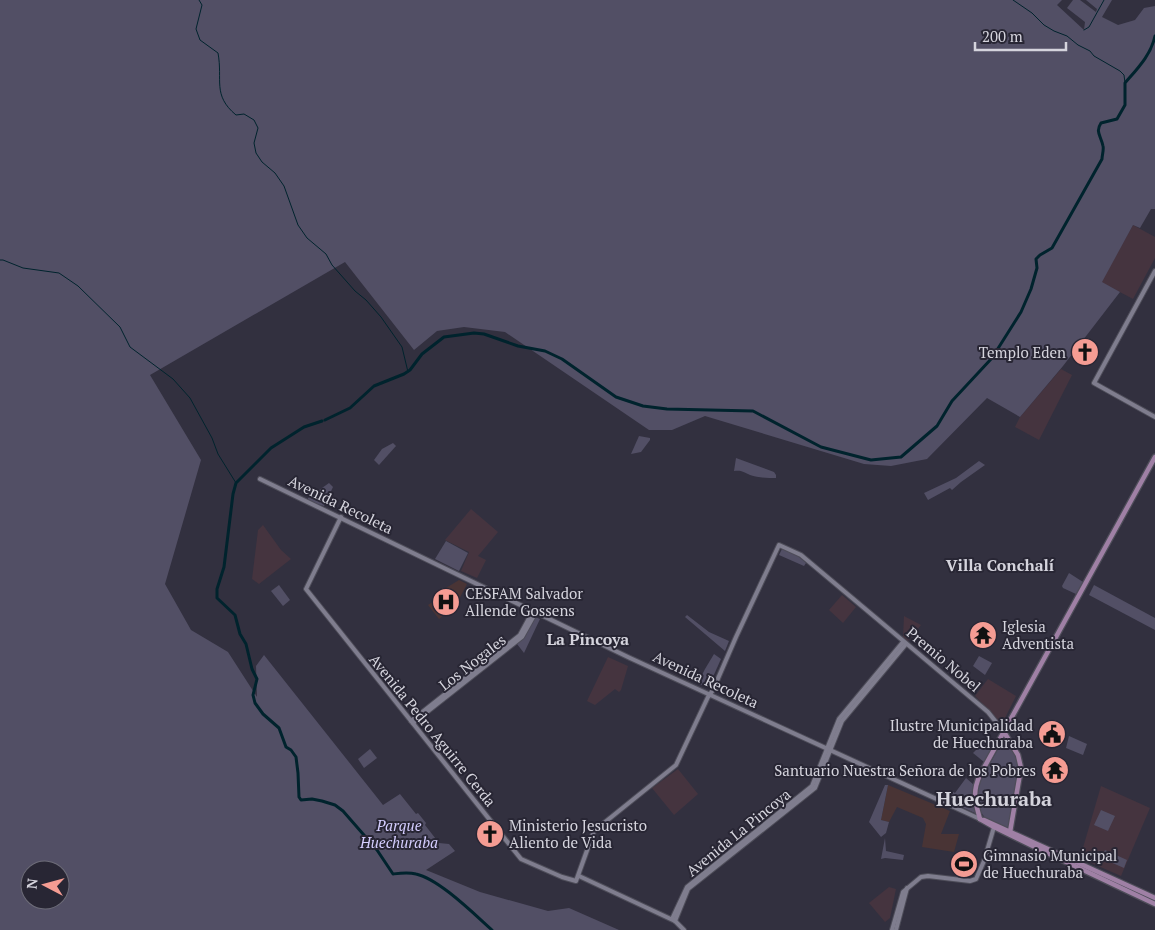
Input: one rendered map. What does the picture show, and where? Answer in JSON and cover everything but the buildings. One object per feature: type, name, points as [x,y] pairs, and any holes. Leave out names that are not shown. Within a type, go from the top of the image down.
[{"type":"main road","points":[[980,819],[974,800],[975,787],[1155,457]]},
{"type":"main road","name":"Premio Nobel","points":[[1004,732],[1018,755],[1021,768],[1010,833]]},
{"type":"main road","name":"Avenida Recoleta","points":[[980,819],[1010,833]]},
{"type":"main road","name":"Avenida Recoleta","points":[[980,819],[1155,898]]},
{"type":"main road","name":"Avenida Recoleta","points":[[1068,860],[1155,904]]},
{"type":"street","points":[[1155,271],[1094,383],[1155,417]]},
{"type":"street","name":"Avenida Recoleta","points":[[260,479],[534,612],[980,819]]},
{"type":"street","name":"Avenida Pedro Aguirre Cerda","points":[[341,517],[306,589],[521,859],[562,877],[576,880],[579,876],[674,920],[684,930]]},
{"type":"street","name":"Premio Nobel","points":[[710,695],[779,544],[801,555],[988,712],[1004,732]]},
{"type":"street","name":"Los Nogales","points":[[412,722],[522,637],[534,612]]},
{"type":"street","name":"Avenida La Pincoya","points":[[674,920],[688,889],[815,788],[842,721],[905,643]]},
{"type":"street","points":[[579,876],[595,830],[678,763],[710,695]]},
{"type":"street","points":[[894,930],[908,888],[914,882],[924,876],[968,881],[974,880],[978,876],[994,827]]},
{"type":"shaded area","points":[[1133,225],[1155,237],[1155,258],[1133,299],[1101,282]]},
{"type":"shaded area","points":[[1061,369],[1072,375],[1039,440],[1015,427],[1020,417]]},
{"type":"shaded area","points":[[471,509],[498,532],[478,556],[486,560],[477,578],[461,571],[469,552],[445,540]]},
{"type":"shaded area","points":[[263,525],[281,550],[291,559],[259,584],[252,579],[258,530]]},
{"type":"shaded area","name":"CESFAM Salvador Allende Gossens","points":[[459,580],[467,584],[456,605],[439,619],[428,605],[440,597],[446,588]]},
{"type":"shaded area","points":[[842,595],[856,607],[843,623],[829,610]]},
{"type":"shaded area","points":[[904,616],[921,625],[908,641],[903,637]]},
{"type":"shaded area","points":[[608,657],[628,666],[621,690],[619,692],[615,689],[595,705],[587,701]]},
{"type":"shaded area","points":[[988,679],[1016,696],[1003,722],[1000,722],[975,696]]},
{"type":"shaded area","points":[[678,769],[698,794],[674,815],[652,788]]},
{"type":"shaded area","points":[[888,785],[950,811],[941,834],[959,834],[954,852],[922,847],[926,824],[923,818],[897,807],[889,822],[881,820]]},
{"type":"shaded area","points":[[1101,786],[1150,808],[1121,876],[1080,858]]},
{"type":"shaded area","points":[[889,887],[896,889],[890,918],[885,922],[869,903]]},
{"type":"green space","name":"Parque Huechuraba","points":[[0,0],[1062,0],[1057,5],[1084,30],[1085,22],[1067,8],[1073,0],[1080,0],[1096,12],[1097,9],[1086,0],[1112,0],[1102,17],[1118,25],[1135,20],[1144,8],[1155,6],[1155,209],[1151,209],[1140,228],[1133,225],[1102,282],[1120,292],[1063,366],[1020,417],[987,398],[927,459],[891,466],[864,464],[705,416],[672,430],[649,430],[505,332],[464,327],[437,331],[414,350],[345,262],[150,375],[201,460],[165,584],[191,630],[228,652],[257,697],[256,666],[264,655],[383,805],[400,794],[426,823],[425,825],[439,843],[449,844],[455,851],[426,870],[480,892],[548,911],[569,908],[619,930],[0,930]]},
{"type":"green space","points":[[639,436],[650,438],[650,440],[641,452],[631,454]]},
{"type":"green space","points":[[393,443],[396,446],[379,465],[374,460],[382,449]]},
{"type":"green space","points":[[736,458],[774,472],[776,478],[756,477],[741,471],[734,471]]},
{"type":"green space","points":[[979,461],[985,465],[952,490],[950,488],[928,500],[924,493],[956,478]]},
{"type":"green space","points":[[329,483],[333,487],[324,506],[308,501],[308,498]]},
{"type":"green space","points":[[446,541],[468,553],[459,571],[435,559]]},
{"type":"green space","points":[[782,549],[798,556],[806,563],[804,566],[779,555]]},
{"type":"green space","points":[[1069,573],[1083,582],[1076,594],[1062,586]]},
{"type":"green space","points":[[279,585],[290,600],[283,606],[271,591]]},
{"type":"green space","points":[[1094,585],[1155,618],[1155,630],[1089,595]]},
{"type":"green space","points":[[687,615],[709,632],[729,641],[725,651],[685,617]]},
{"type":"green space","points":[[535,617],[540,619],[524,653],[517,644],[525,637]]},
{"type":"green space","points":[[714,654],[721,659],[708,688],[698,683]]},
{"type":"green space","points":[[979,656],[992,663],[985,675],[973,666]]},
{"type":"green space","points":[[1069,736],[1087,744],[1083,755],[1066,748]]},
{"type":"green space","points":[[1004,738],[1012,747],[1017,757],[1019,769],[1017,793],[1008,829],[985,818],[979,809],[977,797],[980,782]]},
{"type":"green space","points":[[985,741],[992,748],[984,762],[973,753]]},
{"type":"green space","points":[[370,749],[377,758],[364,768],[358,759]]},
{"type":"green space","points":[[966,778],[974,785],[972,797],[977,814],[944,799],[950,790],[955,793]]},
{"type":"green space","points":[[885,785],[888,785],[881,820],[889,822],[886,833],[881,837],[869,822]]},
{"type":"green space","points":[[1101,810],[1115,816],[1108,831],[1094,825]]},
{"type":"green space","points":[[885,838],[886,851],[904,855],[903,860],[881,859]]},
{"type":"green space","points":[[1105,850],[1127,860],[1124,868],[1101,858]]},
{"type":"waterway","points":[[199,0],[202,5],[196,29],[200,40],[218,53],[220,87],[224,101],[236,115],[244,114],[254,120],[258,128],[254,143],[256,153],[262,162],[275,173],[284,186],[298,225],[307,238],[326,254],[332,265],[381,317],[402,347],[408,372]]},
{"type":"waterway","points":[[1013,0],[1032,13],[1044,25],[1067,36],[1078,45],[1090,51],[1094,56],[1120,71],[1124,75],[1125,83]]},
{"type":"waterway","points":[[1084,30],[1089,27],[1104,0]]},
{"type":"waterway","points":[[325,420],[350,408],[374,386],[410,370],[422,354],[444,337],[474,333],[484,334],[518,346],[545,351],[562,359],[616,397],[643,406],[667,409],[753,411],[821,447],[871,460],[901,457],[937,426],[952,401],[992,358],[1021,312],[1031,289],[1037,268],[1036,259],[1052,248],[1102,159],[1103,148],[1098,132],[1099,126],[1101,123],[1117,119],[1125,105],[1125,83],[1147,56],[1155,36]]},
{"type":"waterway","points":[[0,260],[23,268],[59,273],[78,286],[120,327],[130,347],[173,379],[190,398],[212,438],[218,454],[236,483]]},
{"type":"waterway","points":[[322,421],[304,427],[271,448],[236,483],[224,567],[217,589],[217,598],[235,615],[240,634],[246,644],[252,669],[257,679],[253,695],[255,703],[263,714],[279,728],[286,747],[296,757],[299,797],[301,800],[312,799],[335,805],[343,811],[377,850],[393,874],[413,873],[425,877],[456,898],[492,930]]},
{"type":"place","name":"Templo Eden","points":[[1085,352]]},
{"type":"place","name":"CESFAM Salvador Allende Gossens","points":[[446,602]]},
{"type":"place","name":"Iglesia Adventista","points":[[983,635]]},
{"type":"place","name":"Ilustre Municipalidad de Huechuraba","points":[[1052,734]]},
{"type":"place","name":"Santuario Nuestra Señora de los Pobres","points":[[1055,770]]},
{"type":"place","name":"Ministerio Jesucristo Aliento de Vida","points":[[490,834]]},
{"type":"place","name":"Gimnasio Municipal de Huechuraba","points":[[964,864]]},
{"type":"district","name":"Villa Conchalí","points":[[1000,565]]},
{"type":"district","name":"La Pincoya","points":[[588,639]]},
{"type":"district","name":"Huechuraba","points":[[994,798]]}]
